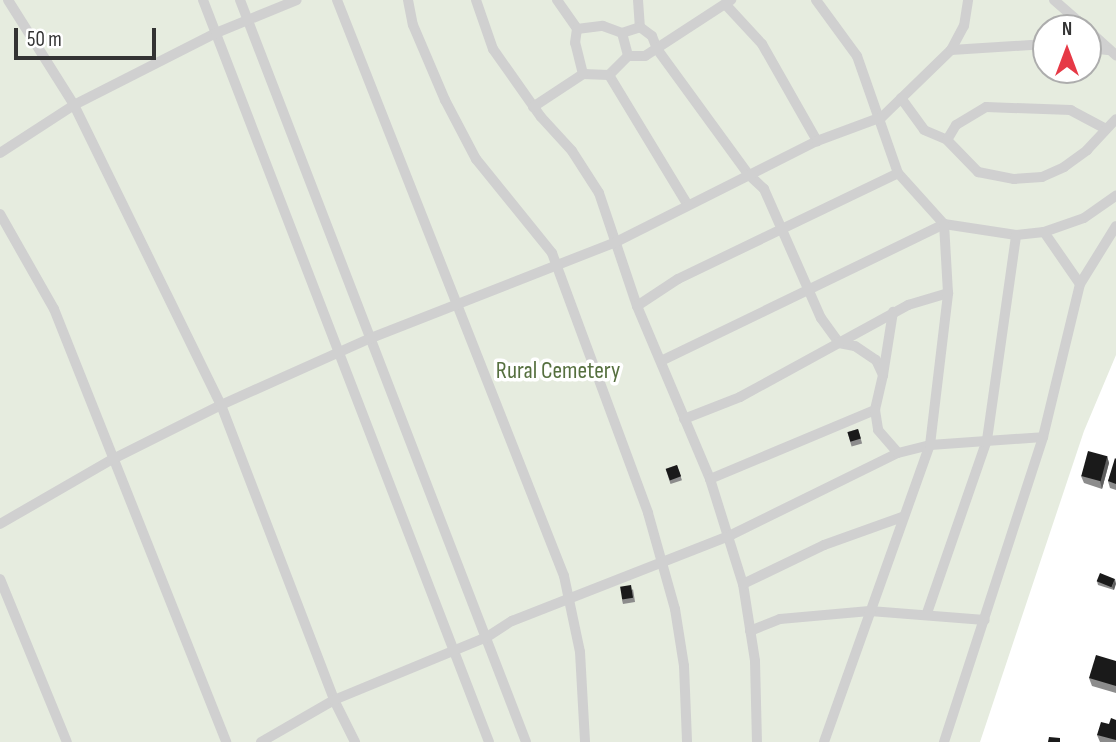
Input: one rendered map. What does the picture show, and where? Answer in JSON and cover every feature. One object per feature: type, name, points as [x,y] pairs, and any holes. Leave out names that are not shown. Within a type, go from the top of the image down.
[{"type":"lane","points":[[8,0],[74,105],[221,405],[334,700],[355,742]]},
{"type":"lane","points":[[203,0],[489,742]]},
{"type":"lane","points":[[240,0],[526,742]]},
{"type":"lane","points":[[0,153],[74,105],[216,33],[297,0]]},
{"type":"lane","points":[[337,0],[455,308],[564,576],[580,652],[586,742]]},
{"type":"lane","points":[[408,0],[413,25],[445,100],[477,159],[552,253],[648,513],[662,563],[684,666],[687,742]]},
{"type":"lane","points":[[476,0],[493,49],[533,107],[572,151],[592,183],[616,242],[637,306],[710,479],[731,535],[743,584],[750,631],[757,742]]},
{"type":"lane","points":[[557,0],[578,29],[575,43],[583,74]]},
{"type":"lane","points":[[638,0],[640,27],[652,36],[657,49],[748,174],[764,189],[806,292],[839,343],[855,346],[876,360],[883,375]]},
{"type":"lane","points":[[816,0],[857,56],[882,117],[898,173],[944,224],[948,293],[930,445],[902,517],[824,742]]},
{"type":"lane","points":[[0,524],[111,460],[221,405],[371,338],[455,308],[616,242],[817,141],[882,117],[951,50],[964,26],[968,0]]},
{"type":"lane","points":[[1054,0],[1070,14]]},
{"type":"lane","points":[[533,107],[583,74],[609,75],[628,56],[645,56],[729,3],[762,44],[817,141]]},
{"type":"lane","points":[[578,29],[603,26],[622,33],[640,27]]},
{"type":"lane","points":[[622,33],[628,56]]},
{"type":"lane","points":[[951,50],[1032,45]]},
{"type":"lane","points":[[609,75],[687,204]]},
{"type":"lane","points":[[901,98],[924,130],[947,140],[978,172],[1014,179],[1042,177],[1064,167],[1116,119]]},
{"type":"lane","points":[[947,140],[956,125],[986,107],[1072,110],[1106,129]]},
{"type":"lane","points":[[637,306],[678,279],[898,173]]},
{"type":"lane","points":[[661,361],[944,224],[1016,235],[1044,233],[1084,218],[1116,196]]},
{"type":"lane","points":[[0,214],[54,309],[111,460],[226,742]]},
{"type":"lane","points":[[943,742],[1043,437],[1080,284],[1116,226]]},
{"type":"lane","points":[[1044,233],[1080,284]]},
{"type":"lane","points":[[927,614],[987,440],[1016,235]]},
{"type":"lane","points":[[684,419],[740,397],[893,312],[948,293]]},
{"type":"lane","points":[[893,312],[875,410],[878,430],[898,453]]},
{"type":"lane","points":[[710,479],[875,410]]},
{"type":"lane","points":[[261,742],[334,700],[487,636],[512,621],[731,535],[898,453],[930,445],[1043,437]]},
{"type":"lane","points":[[743,584],[824,545],[902,517]]},
{"type":"lane","points":[[0,579],[67,742]]},
{"type":"lane","points":[[750,631],[780,619],[870,611],[985,620]]},
{"type":"green space","name":"Rural Cemetery","points":[[0,0],[1116,0],[1116,355],[1084,431],[980,742],[0,742]]},
{"type":"building","points":[[858,429],[861,439],[850,442],[847,432]]},
{"type":"building","points":[[1088,451],[1107,456],[1101,481],[1081,476]]},
{"type":"building","points":[[1116,459],[1116,484],[1108,481]]},
{"type":"building","points":[[677,465],[681,476],[670,480],[666,469]]},
{"type":"building","points":[[1100,573],[1115,579],[1111,587],[1097,581]]},
{"type":"building","points":[[631,585],[633,598],[622,600],[620,587]]},
{"type":"building","points":[[1096,655],[1116,661],[1116,686],[1089,678]]},
{"type":"building","points":[[1111,718],[1116,720],[1116,740],[1097,735],[1101,722],[1109,724]]},
{"type":"building","points":[[1049,737],[1060,738],[1060,742],[1048,742]]}]
